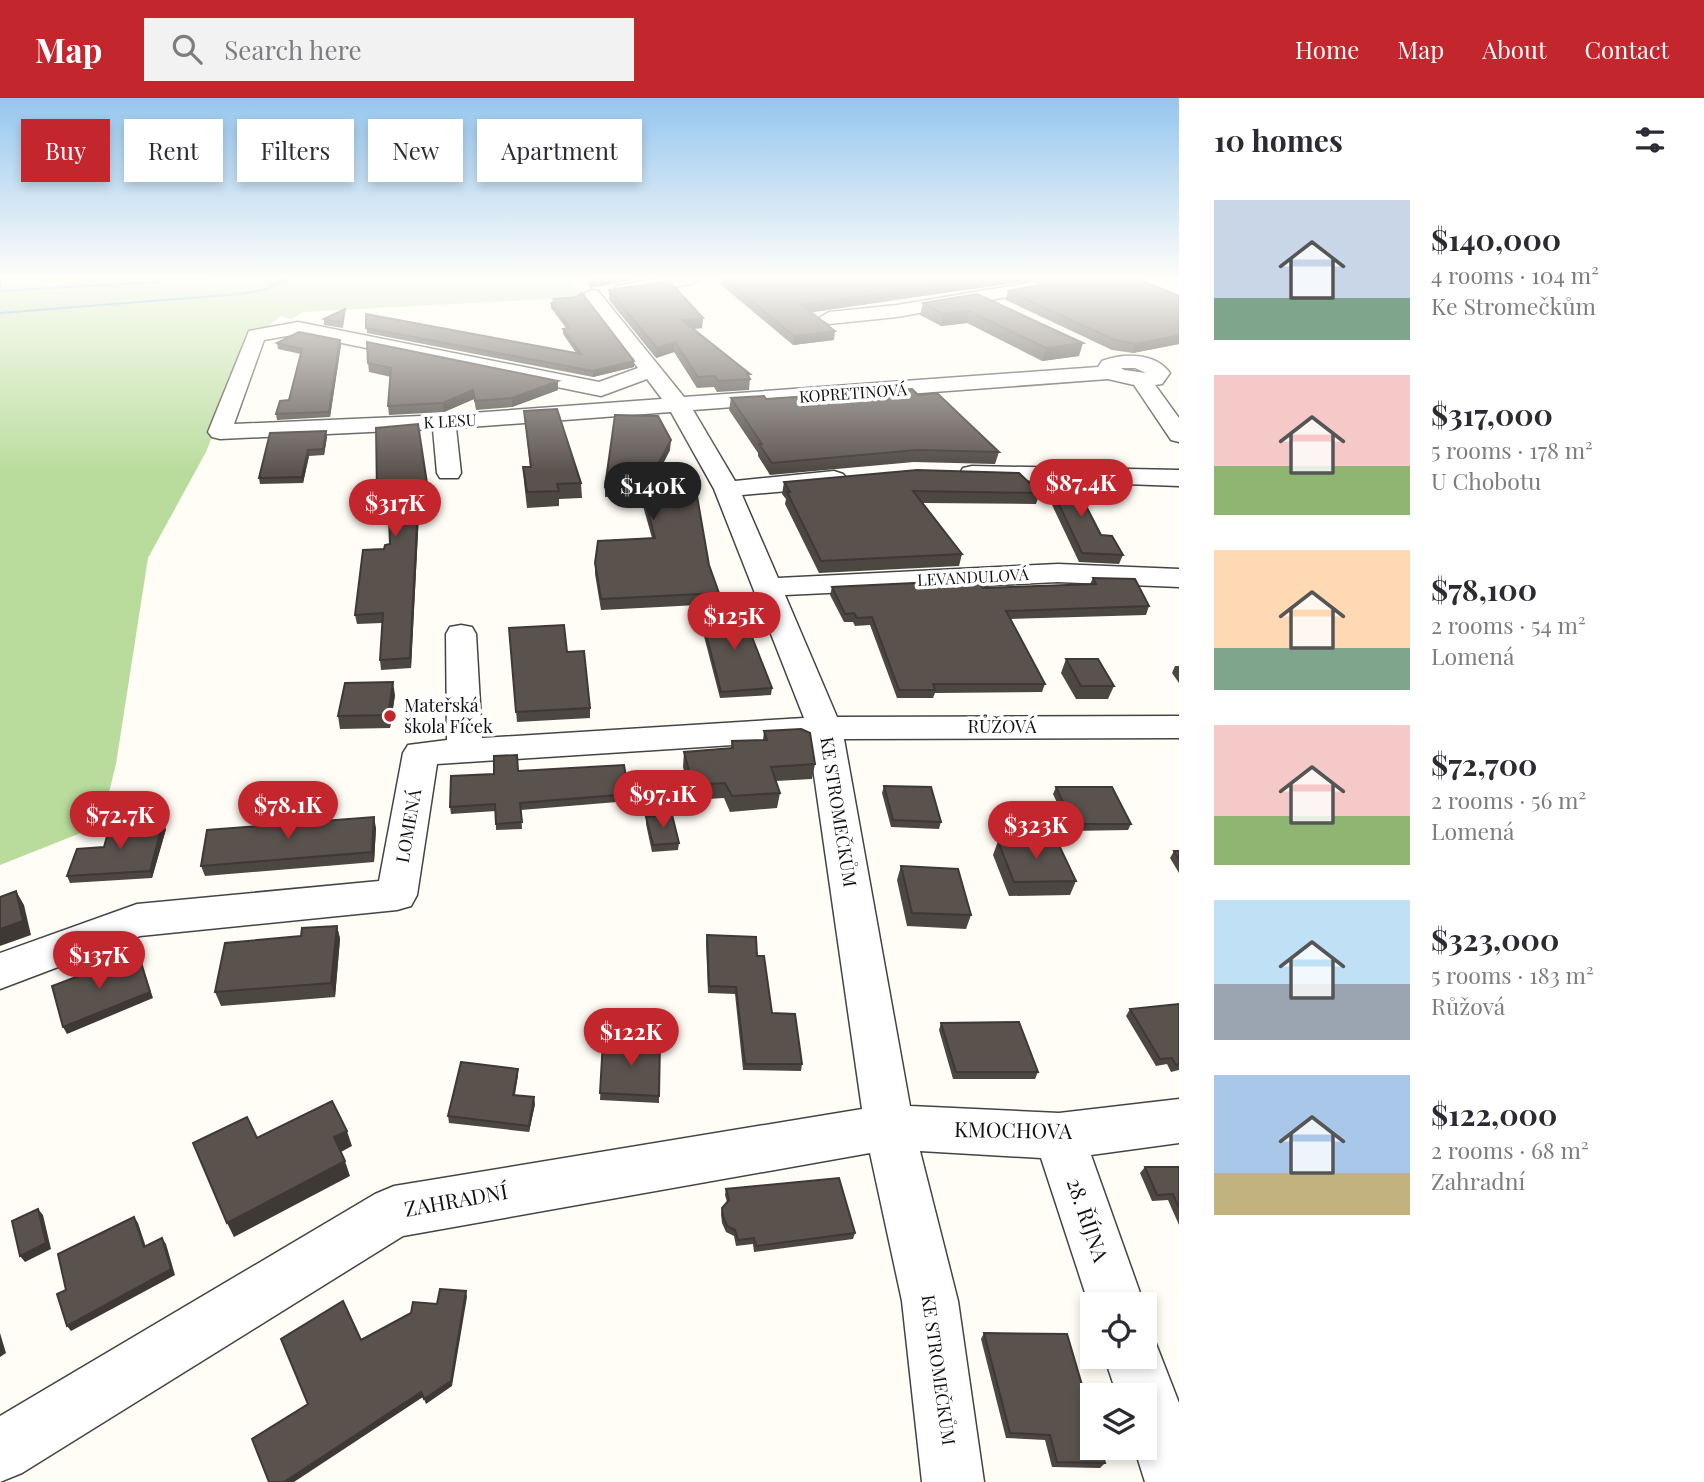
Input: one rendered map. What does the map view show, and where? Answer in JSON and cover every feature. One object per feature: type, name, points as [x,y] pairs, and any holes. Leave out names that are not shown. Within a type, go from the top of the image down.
[{"type":"street","name":"K LESU","points":[[253,344],[220,432],[444,422],[599,400]]},
{"type":"street","name":"K LESU","points":[[363,344],[599,400],[679,406]]},
{"type":"street","name":"KE STROMEČKŮM","points":[[629,344],[679,406],[727,489],[825,728],[889,1127],[930,1301],[953,1482]]},
{"type":"street","points":[[1095,352],[1114,367],[1147,373],[1179,362]]},
{"type":"street","name":"KOPRETINOVÁ","points":[[679,406],[1114,367]]},
{"type":"street","points":[[599,400],[650,371]]},
{"type":"street","points":[[1147,373],[1179,435]]},
{"type":"street","points":[[444,422],[449,473]]},
{"type":"street","points":[[942,472],[1179,478]]},
{"type":"street","points":[[727,489],[860,477]]},
{"type":"street","name":"LEVANDULOVÁ","points":[[767,587],[1058,573],[1179,578]]},
{"type":"street","points":[[461,634],[465,750]]},
{"type":"street","name":"RŮŽOVÁ","points":[[825,728],[1179,727]]},
{"type":"street","name":"LOMENÁ","points":[[0,971],[137,920],[397,895],[421,753],[825,728]]},
{"type":"street","name":"KMOCHOVA","points":[[889,1127],[1059,1136],[1179,1121]]},
{"type":"street","name":"ZAHRADNÍ","points":[[0,1451],[394,1212],[889,1127]]},
{"type":"street","name":"28. ŘÍJNA","points":[[1059,1136],[1112,1292]]},
{"type":"street","points":[[1137,1369],[1176,1482]]},
{"type":"green space","points":[[0,344],[255,344],[235,379],[206,452],[148,558],[116,764],[101,825],[0,865]]},
{"type":"building","points":[[279,344],[339,344],[329,412],[276,414],[280,401],[289,400],[302,349]]},
{"type":"building","points":[[367,344],[375,344],[558,381],[512,398],[475,401],[473,390],[443,403],[388,406],[391,368],[368,363]]},
{"type":"building","points":[[448,344],[525,344],[581,354],[574,344],[621,344],[634,361],[593,371]]},
{"type":"building","points":[[653,344],[670,344],[657,348]]},
{"type":"building","points":[[676,344],[712,344],[750,374],[747,374],[750,379],[718,381],[715,376],[698,377]]},
{"type":"building","points":[[1037,344],[1079,344],[1046,348]]},
{"type":"building","points":[[912,389],[918,395],[937,393],[999,452],[917,450],[772,463],[731,398],[764,396],[766,399]]},
{"type":"building","points":[[557,409],[581,483],[557,484],[559,491],[527,492],[523,467],[531,467],[524,411]]},
{"type":"building","points":[[615,415],[658,416],[671,440],[656,468],[678,467],[684,497],[697,496],[709,565],[719,593],[601,599],[595,563],[598,541],[655,538],[641,485],[605,487]]},
{"type":"building","points":[[418,424],[430,503],[418,504],[410,658],[380,660],[383,613],[355,615],[363,550],[384,549],[385,545],[390,544],[388,492],[377,493],[376,428]]},
{"type":"building","points":[[326,431],[323,449],[308,450],[302,477],[259,478],[270,433]]},
{"type":"building","points":[[917,470],[1019,473],[1040,493],[913,491],[962,554],[821,561],[784,482]]},
{"type":"building","points":[[1071,477],[1101,535],[1112,536],[1123,555],[1082,553],[1047,479]]},
{"type":"building","points":[[1093,578],[1135,579],[1149,606],[1006,611],[1045,684],[933,684],[935,690],[899,690],[872,617],[857,618],[854,613],[845,614],[832,587],[976,580],[983,588],[1096,584]]},
{"type":"building","points":[[741,609],[772,688],[721,692],[700,611]]},
{"type":"building","points":[[564,625],[567,652],[584,651],[590,708],[516,712],[509,628]]},
{"type":"building","points":[[1066,659],[1098,659],[1114,686],[1081,686]]},
{"type":"building","points":[[393,682],[388,715],[338,716],[345,683]]},
{"type":"building","points":[[801,729],[810,733],[815,764],[771,767],[780,793],[732,796],[725,783],[693,785],[684,752],[733,748],[732,741],[767,740],[764,731]]},
{"type":"building","points":[[517,755],[518,771],[624,765],[629,794],[520,803],[522,822],[496,824],[495,804],[450,807],[451,776],[494,774],[494,756]]},
{"type":"building","points":[[884,786],[931,787],[941,822],[893,820]]},
{"type":"building","points":[[1056,787],[1112,787],[1131,824],[1073,824]]},
{"type":"building","points":[[672,815],[679,843],[653,845],[646,817]]},
{"type":"building","points":[[374,817],[372,852],[201,866],[207,830]]},
{"type":"building","points":[[163,822],[150,871],[67,876],[77,849],[104,847],[110,826]]},
{"type":"building","points":[[998,841],[1057,841],[1076,881],[1014,882]]},
{"type":"building","points":[[901,866],[958,869],[971,915],[912,913]]},
{"type":"building","points":[[16,891],[23,921],[0,929],[0,897]]},
{"type":"building","points":[[337,926],[331,983],[215,992],[225,943],[301,936],[302,928]]},
{"type":"building","points":[[707,935],[756,937],[757,956],[764,956],[772,1013],[795,1014],[802,1064],[745,1064],[736,987],[709,986]]},
{"type":"building","points":[[140,959],[150,992],[63,1027],[52,986],[118,961],[120,967]]},
{"type":"building","points":[[1179,1004],[1179,1064],[1176,1065],[1172,1058],[1160,1059],[1130,1009]]},
{"type":"building","points":[[1019,1022],[1038,1072],[956,1072],[941,1023]]},
{"type":"building","points":[[603,1041],[660,1043],[659,1096],[600,1093]]},
{"type":"building","points":[[461,1062],[518,1069],[513,1095],[534,1097],[529,1126],[448,1116]]},
{"type":"building","points":[[332,1101],[347,1131],[334,1137],[345,1161],[227,1223],[193,1143],[247,1117],[257,1138]]},
{"type":"building","points":[[1145,1167],[1179,1167],[1179,1208],[1173,1194],[1157,1195]]},
{"type":"building","points":[[839,1178],[855,1233],[756,1246],[754,1238],[738,1240],[735,1230],[727,1226],[723,1217],[722,1208],[729,1200],[726,1189]]},
{"type":"building","points":[[38,1209],[46,1243],[20,1256],[12,1221]]},
{"type":"building","points":[[134,1217],[144,1247],[162,1238],[171,1269],[67,1326],[57,1294],[66,1290],[58,1254]]},
{"type":"building","points":[[440,1289],[466,1291],[451,1381],[424,1399],[421,1392],[284,1482],[269,1482],[252,1439],[308,1404],[281,1339],[343,1301],[361,1340],[411,1313],[413,1302],[437,1304]]},
{"type":"building","points":[[984,1333],[1067,1334],[1081,1383],[1080,1460],[1104,1460],[1105,1463],[1057,1462],[1050,1435],[1010,1433]]},
{"type":"place","name":"Mateřská škola Fíček","points":[[390,716]]}]
